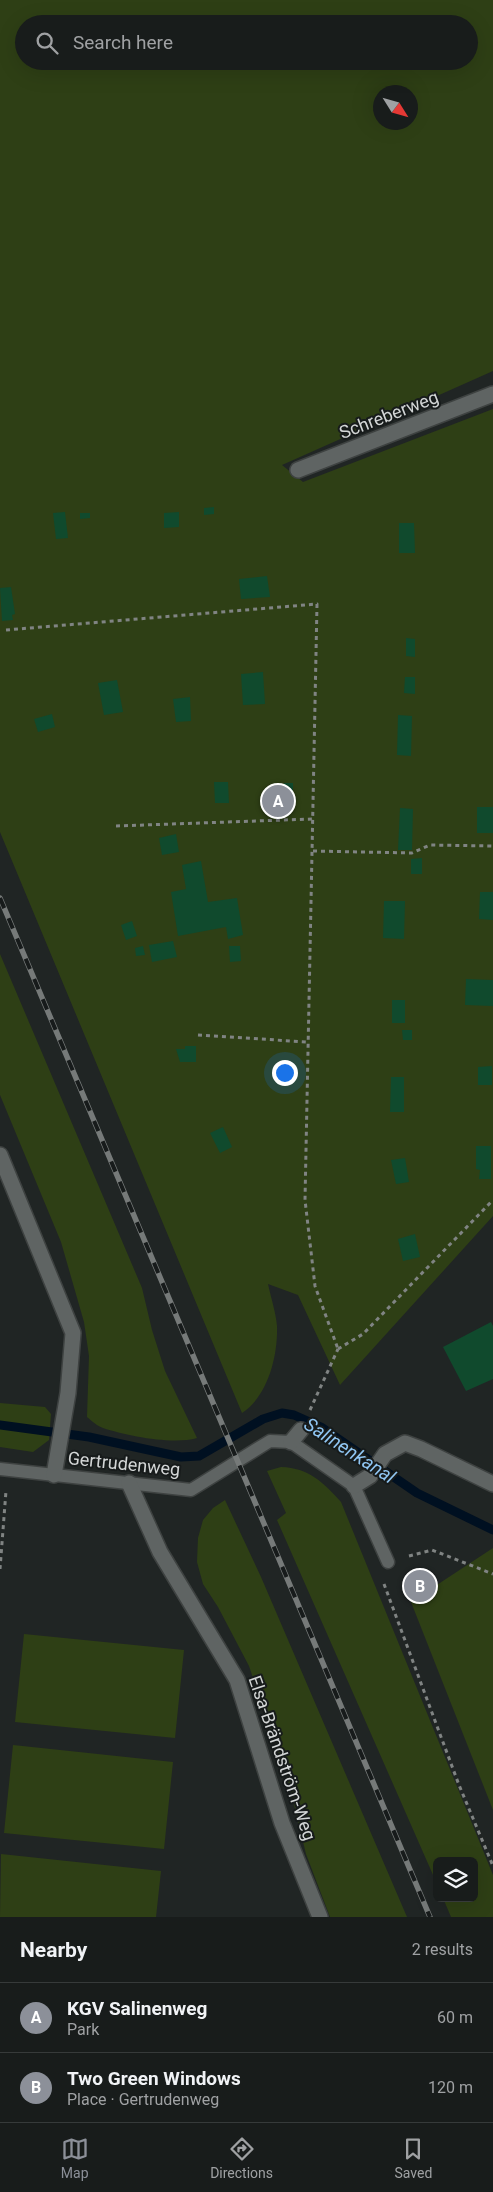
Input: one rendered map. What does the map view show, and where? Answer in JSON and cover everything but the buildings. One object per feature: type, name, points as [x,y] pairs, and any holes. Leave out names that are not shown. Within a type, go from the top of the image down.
[{"type":"street","name":"Schreberweg","points":[[298,470],[493,394]]},
{"type":"street","points":[[0,1155],[73,1333],[68,1393],[54,1475]]},
{"type":"street","points":[[354,1486],[370,1476],[385,1454],[405,1444],[421,1449],[493,1484]]},
{"type":"street","name":"Elsa-Brändström-Weg","points":[[128,1483],[160,1552],[237,1680],[282,1823],[320,1917]]},
{"type":"lane","name":"Gertrudenweg","points":[[4,1470],[191,1490],[270,1441],[296,1436],[354,1486]]},
{"type":"lane","points":[[354,1486],[388,1562]]},
{"type":"path","points":[[6,630],[317,604],[305,1200],[315,1286],[338,1349]]},
{"type":"path","points":[[116,826],[312,820]]},
{"type":"path","points":[[312,851],[412,853],[430,846],[493,846]]},
{"type":"path","points":[[198,1035],[307,1042]]},
{"type":"path","points":[[312,1404],[338,1349],[363,1334],[493,1200]]},
{"type":"path","points":[[0,1569],[4,1470]]},
{"type":"path","points":[[493,1574],[432,1550],[388,1562],[384,1587],[459,1785],[493,1866]]},
{"type":"green space","points":[[0,0],[493,0],[493,371],[282,465],[303,482],[493,409],[493,1216],[340,1385],[298,1295],[268,1284],[277,1326],[276,1350],[265,1386],[251,1406],[242,1413],[0,832]]},
{"type":"green space","points":[[0,954],[142,1288],[152,1330],[165,1371],[197,1438],[176,1441],[137,1437],[103,1428],[87,1417],[89,1356],[84,1322],[61,1242],[0,1095]]},
{"type":"green space","points":[[0,1403],[45,1407],[51,1414],[49,1440],[33,1452],[0,1447]]},
{"type":"green space","points":[[281,1467],[308,1473],[328,1488],[341,1502],[493,1875],[493,1917],[451,1917],[445,1902],[478,1902],[478,1857],[433,1857],[433,1875],[277,1520],[286,1513],[267,1471]]},
{"type":"green space","points":[[225,1500],[261,1577],[407,1917],[330,1917],[306,1854],[289,1784],[249,1666],[218,1607],[203,1584],[197,1562],[198,1538],[203,1520],[213,1508]]},
{"type":"green space","points":[[493,1548],[493,1810],[411,1602]]},
{"type":"green space","points":[[24,1634],[184,1650],[175,1738],[15,1722]]},
{"type":"green space","points":[[13,1745],[173,1762],[164,1849],[4,1833]]},
{"type":"green space","points":[[1,1854],[161,1871],[156,1917],[0,1917]]},
{"type":"waterway","name":"Salinenkanal","points":[[0,1425],[89,1437],[181,1457],[199,1456],[263,1419],[282,1413],[294,1415],[321,1427],[417,1493],[493,1530]]},
{"type":"railway","points":[[0,898],[430,1917]]},
{"type":"place","name":"KGV Salinenweg","points":[[278,801]]},
{"type":"place","name":"Two Green Windows","points":[[420,1586]]}]
